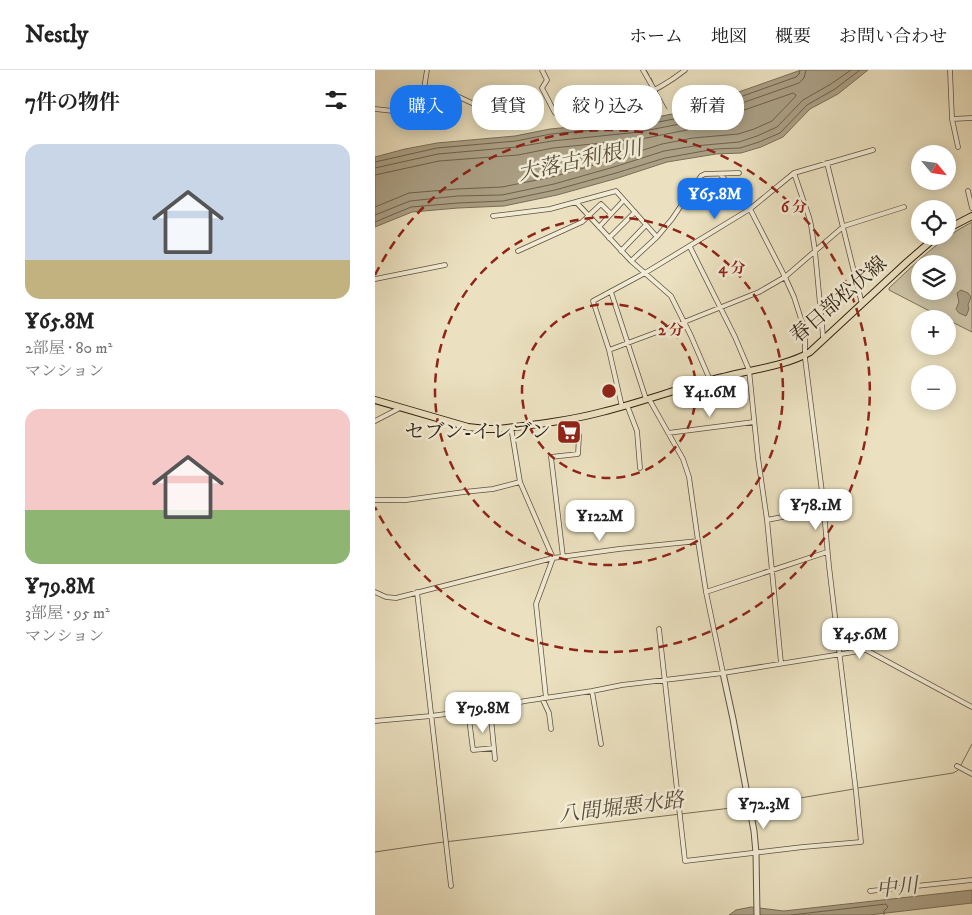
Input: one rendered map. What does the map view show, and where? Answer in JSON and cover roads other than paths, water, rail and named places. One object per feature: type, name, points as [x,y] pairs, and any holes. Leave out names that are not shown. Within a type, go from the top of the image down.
[{"type":"main road","points":[[956,224],[972,216]]},
{"type":"main road","name":"春日部松伏線","points":[[375,400],[468,427],[486,429],[511,427],[575,418],[624,406],[710,380],[781,363],[805,355],[825,339],[927,245]]},
{"type":"street","points":[[426,85],[427,70]]},
{"type":"street","points":[[542,70],[547,80],[542,88],[554,111]]},
{"type":"street","points":[[643,70],[652,85]]},
{"type":"street","points":[[662,86],[685,70]]},
{"type":"street","points":[[949,70],[951,119],[957,147]]},
{"type":"street","points":[[375,109],[390,111]]},
{"type":"street","points":[[951,119],[972,118]]},
{"type":"street","points":[[640,468],[637,431],[624,406],[609,350],[593,302],[751,210],[794,173],[873,150]]},
{"type":"street","points":[[827,163],[862,304]]},
{"type":"street","points":[[631,261],[673,219],[701,176],[705,174],[739,173]]},
{"type":"street","points":[[794,173],[809,217],[815,251],[823,336],[825,339]]},
{"type":"street","points":[[659,629],[685,861],[861,842],[803,325],[785,277],[751,210],[720,174]]},
{"type":"street","points":[[968,190],[972,208]]},
{"type":"street","points":[[493,216],[550,208],[616,191],[657,237]]},
{"type":"street","points":[[599,226],[623,200]]},
{"type":"street","points":[[576,202],[631,261],[671,296],[710,380]]},
{"type":"street","points":[[518,251],[582,222],[601,204],[611,214]]},
{"type":"street","points":[[609,350],[759,292],[785,277],[844,226],[904,207]]},
{"type":"street","points":[[609,238],[635,212]]},
{"type":"street","points":[[621,251],[646,225]]},
{"type":"street","points":[[690,247],[721,308],[749,370],[767,520],[781,663]]},
{"type":"street","points":[[375,280],[445,265]]},
{"type":"street","points":[[611,292],[648,399],[683,459],[689,477],[706,592],[754,831],[757,915]]},
{"type":"street","points":[[375,421],[398,409]]},
{"type":"street","points":[[563,557],[551,457],[578,454],[579,436],[575,418]]},
{"type":"street","points":[[668,433],[754,422]]},
{"type":"street","points":[[511,427],[521,482],[553,558],[536,604],[544,698],[551,729]]},
{"type":"street","points":[[375,500],[406,500],[493,489],[521,482]]},
{"type":"street","points":[[767,520],[823,509]]},
{"type":"street","points":[[375,592],[387,597],[396,598],[553,558],[698,541]]},
{"type":"street","points":[[706,592],[827,552]]},
{"type":"street","points":[[417,592],[451,886]]},
{"type":"street","points":[[375,722],[490,708],[622,685],[723,673],[866,650],[972,707]]},
{"type":"street","points":[[593,690],[601,744]]},
{"type":"street","points":[[490,708],[495,759]]},
{"type":"street","points":[[468,711],[473,750],[494,748]]},
{"type":"street","points":[[957,766],[972,774]]},
{"type":"street","points":[[870,891],[972,880]]},
{"type":"water","name":"大落古利根川","points":[[801,70],[868,70],[838,94],[810,109],[783,137],[761,147],[741,153],[716,154],[667,162],[557,195],[504,206],[412,212],[375,227],[375,157],[437,143],[515,136],[550,129],[662,130],[662,116],[672,114],[672,130],[744,130],[744,90]]},
{"type":"water","points":[[961,290],[968,293],[971,297],[966,316],[959,313],[956,309],[959,302],[957,293]]},
{"type":"water","points":[[972,890],[972,903],[869,915],[729,915],[736,910],[751,907],[784,911]]},
{"type":"waterway","points":[[646,70],[649,75]]},
{"type":"waterway","points":[[651,78],[654,85]]},
{"type":"waterway","points":[[662,100],[667,109]]},
{"type":"waterway","name":"八間堀悪水路","points":[[961,765],[972,744]]},
{"type":"waterway","name":"八間堀悪水路","points":[[858,788],[953,773],[959,769]]},
{"type":"waterway","name":"八間堀悪水路","points":[[752,806],[854,789]]},
{"type":"waterway","name":"八間堀悪水路","points":[[375,852],[748,806]]},
{"type":"place","name":"セブン-イレブン","points":[[569,432]]},
{"type":"water label","name":"中川","points":[[897,888]]}]
